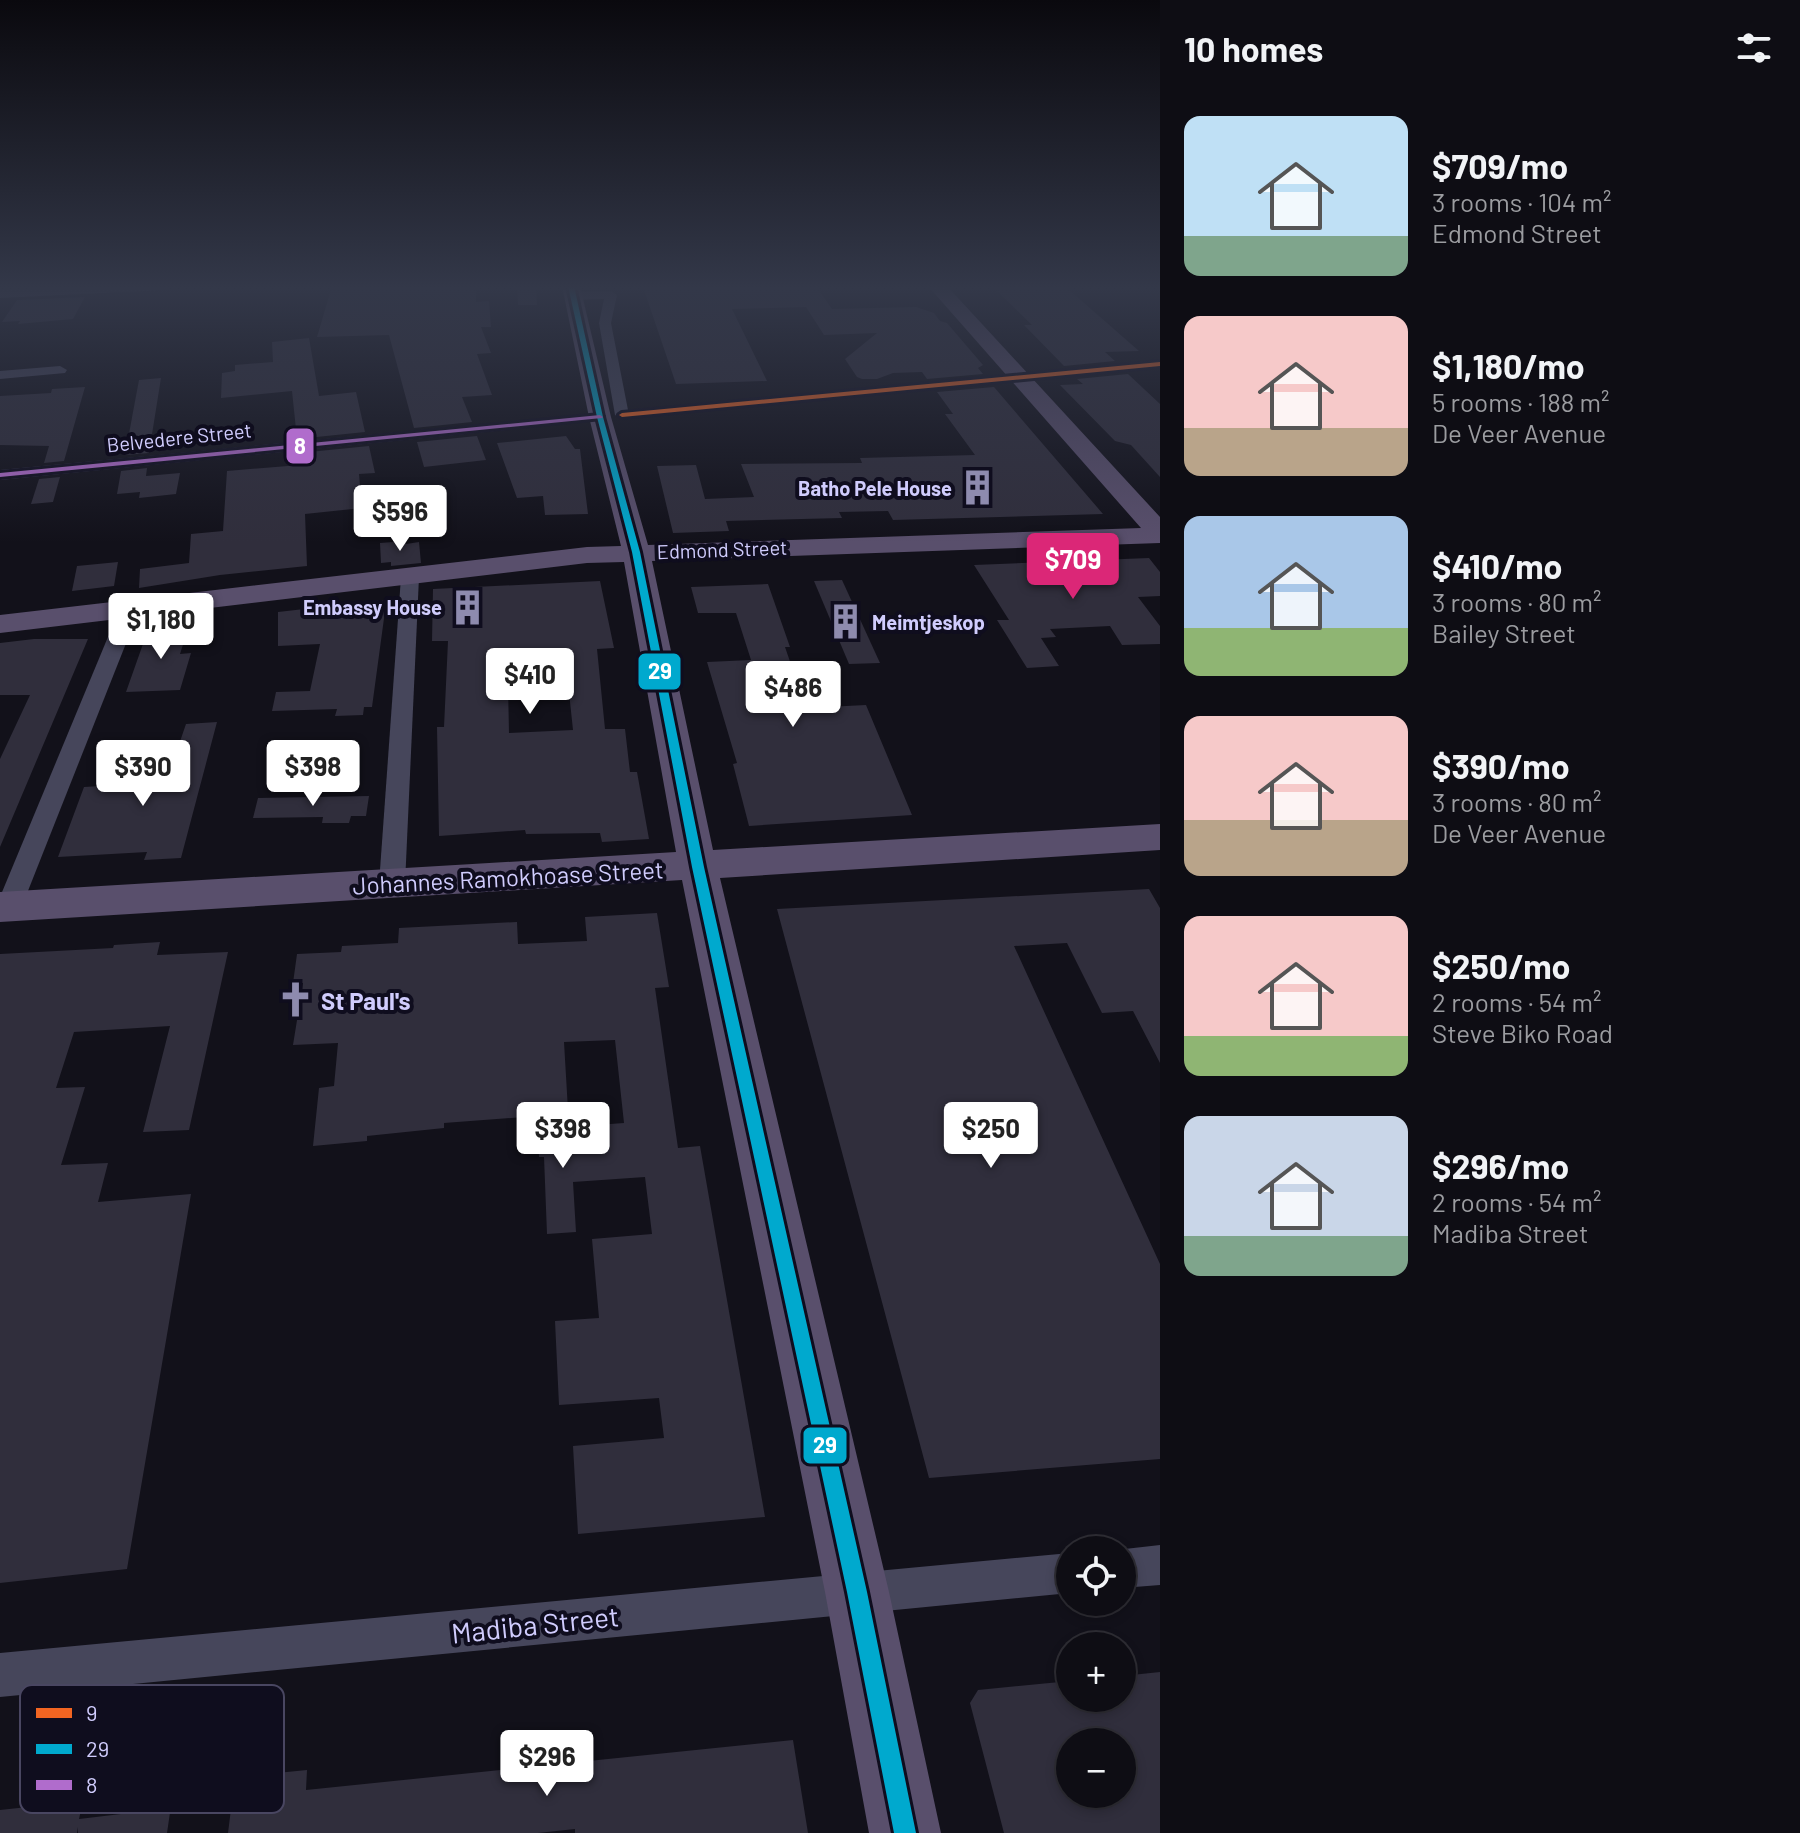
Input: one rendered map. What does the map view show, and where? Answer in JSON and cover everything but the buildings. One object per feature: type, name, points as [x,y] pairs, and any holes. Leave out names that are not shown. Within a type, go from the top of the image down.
[{"type":"main road","points":[[599,372],[611,416],[628,451],[620,490],[636,552],[698,867],[857,1592],[905,1833]]},
{"type":"main road","points":[[1015,372],[1160,534]]},
{"type":"main road","name":"Edmond Street","points":[[0,624],[587,555],[1160,534]]},
{"type":"main road","name":"Johannes Ramokhoase Street","points":[[4,906],[698,867],[1160,837]]},
{"type":"street","points":[[0,375],[42,372]]},
{"type":"street","points":[[608,372],[611,416]]},
{"type":"street","name":"Belvedere Street","points":[[0,475],[1071,372]]},
{"type":"street","points":[[392,884],[410,577]]},
{"type":"street","points":[[4,906],[130,608]]},
{"type":"street","points":[[1136,1567],[1160,1565]]},
{"type":"street","name":"Madiba Street","points":[[0,1675],[1056,1574]]},
{"type":"transit line","name":"29","points":[[590,372],[636,552],[698,867],[857,1592],[905,1833]]},
{"type":"transit line","name":"9","points":[[622,415],[1080,372]]},
{"type":"transit line","name":"8","points":[[0,475],[600,417]]},
{"type":"place","name":"Batho Pele House","points":[[978,488]]},
{"type":"place","name":"Embassy House","points":[[468,607]]},
{"type":"place","name":"Meimtjeskop","points":[[846,622]]},
{"type":"place","name":"St Paul's","points":[[295,1000]]}]
